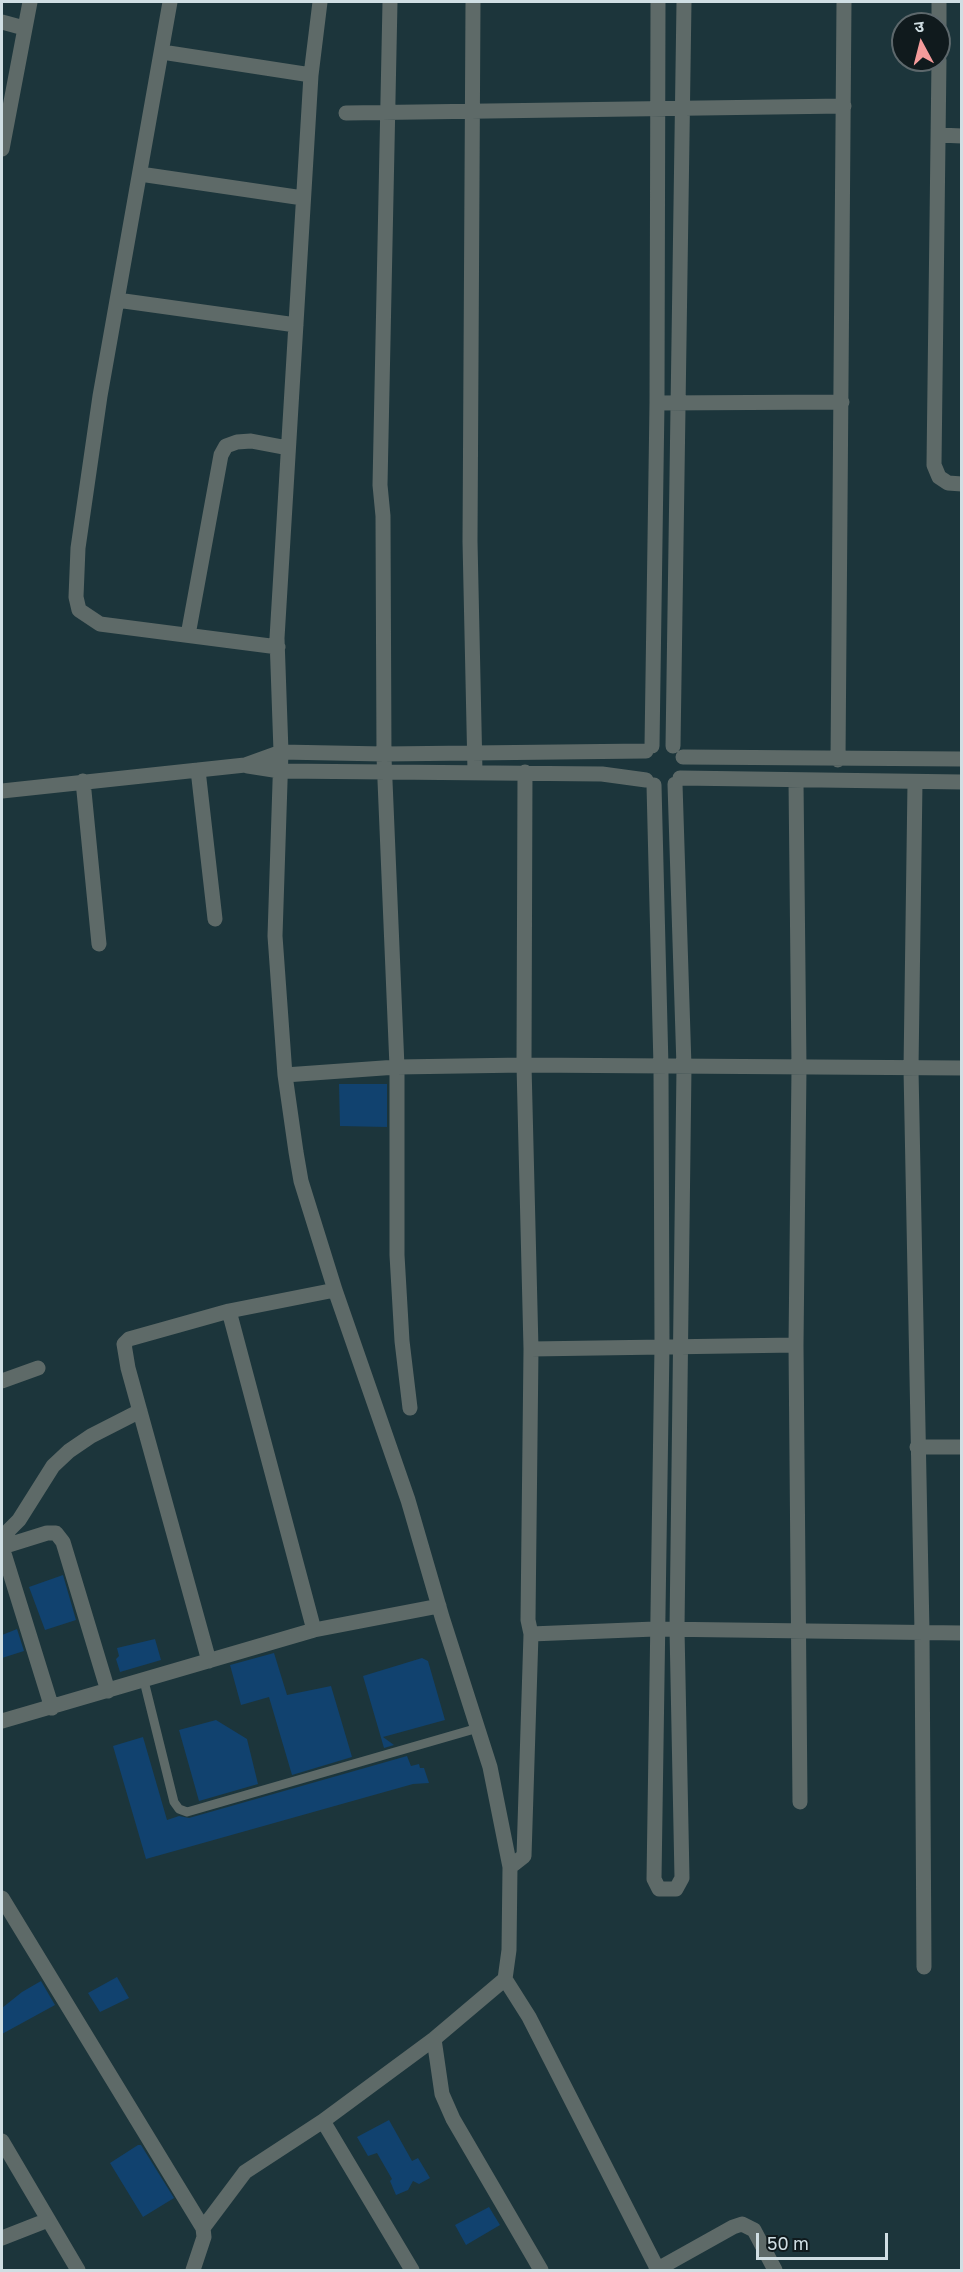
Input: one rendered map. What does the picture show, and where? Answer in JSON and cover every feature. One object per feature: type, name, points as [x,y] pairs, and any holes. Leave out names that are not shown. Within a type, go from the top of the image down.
[{"type":"street","points":[[2,149],[30,2]]},
{"type":"street","points":[[170,2],[117,300],[78,548],[76,597],[79,610],[100,624],[278,647]]},
{"type":"street","points":[[320,2],[311,75],[278,647],[281,752],[275,936],[285,1076],[301,1182],[335,1290],[408,1500],[490,1767],[510,1867],[505,1979],[539,2038],[657,2270],[742,2224],[754,2230],[775,2271]]},
{"type":"street","points":[[390,2],[380,485],[384,516],[384,754],[387,772],[397,1067],[397,1255],[402,1341],[410,1408]]},
{"type":"street","points":[[473,2],[470,541],[475,772]]},
{"type":"street","points":[[658,2],[657,403],[649,749],[641,767],[650,782],[661,1067],[662,1346],[654,1879],[655,1887],[666,1889],[676,1889],[682,1878],[677,1629],[684,1067],[677,781],[684,772],[678,752],[684,2]]},
{"type":"street","points":[[838,760],[844,2]]},
{"type":"street","points":[[2,22],[24,28]]},
{"type":"street","points":[[162,52],[311,75]]},
{"type":"street","points":[[939,72],[934,465],[939,477],[948,483],[962,484]]},
{"type":"street","points":[[346,113],[844,106]]},
{"type":"street","points":[[939,135],[962,136]]},
{"type":"street","points":[[140,174],[303,198]]},
{"type":"street","points":[[117,300],[296,325]]},
{"type":"street","points":[[657,403],[842,402]]},
{"type":"street","points":[[188,635],[221,455],[226,446],[237,442],[251,441],[288,448]]},
{"type":"street","points":[[2,790],[245,765],[281,752],[474,753],[649,749],[659,744],[678,752],[838,760],[962,759]]},
{"type":"street","points":[[245,765],[280,771],[602,774],[650,782],[663,787],[677,781],[962,783]]},
{"type":"street","points":[[198,770],[215,919]]},
{"type":"street","points":[[510,1867],[524,1856],[531,1634],[528,1620],[531,1349],[524,1065],[525,772]]},
{"type":"street","points":[[83,781],[99,944]]},
{"type":"street","points":[[796,781],[799,1068],[796,1345],[800,1802]]},
{"type":"street","points":[[915,783],[911,1069],[922,1632],[924,1967]]},
{"type":"street","points":[[285,1076],[397,1067],[524,1065],[962,1068]]},
{"type":"street","points":[[209,1661],[123,1352],[124,1344],[129,1339],[229,1311],[335,1290]]},
{"type":"street","points":[[229,1311],[314,1630]]},
{"type":"street","points":[[531,1349],[796,1345]]},
{"type":"street","points":[[2,1381],[39,1368]]},
{"type":"street","points":[[52,1708],[2,1547],[9,1530],[19,1520],[53,1466],[69,1450],[140,1411]]},
{"type":"street","points":[[917,1447],[962,1447]]},
{"type":"street","points":[[2,1547],[47,1533],[56,1533],[63,1542],[108,1691]]},
{"type":"street","points":[[2,1721],[314,1630],[439,1606]]},
{"type":"street","points":[[531,1634],[656,1629],[962,1633]]},
{"type":"street","points":[[2,1898],[203,2228],[204,2237],[193,2271]]},
{"type":"street","points":[[203,2228],[245,2172],[323,2121],[434,2039],[505,1979]]},
{"type":"street","points":[[434,2039],[442,2094],[453,2119],[542,2271]]},
{"type":"street","points":[[323,2121],[412,2271]]},
{"type":"street","points":[[2,2140],[78,2271]]},
{"type":"street","points":[[2,2238],[48,2220]]},
{"type":"lane","points":[[144,1681],[174,1802],[179,1809],[187,1812],[478,1728]]},
{"type":"building","points":[[339,1084],[387,1084],[387,1127],[340,1126]]},
{"type":"building","points":[[63,1575],[76,1620],[45,1630],[29,1587]]},
{"type":"building","points":[[17,1629],[24,1651],[2,1658],[2,1635]]},
{"type":"building","points":[[155,1639],[161,1660],[120,1672],[116,1659],[119,1656],[117,1648]]},
{"type":"building","points":[[274,1653],[287,1695],[331,1686],[352,1757],[292,1775],[269,1697],[241,1705],[230,1665]]},
{"type":"building","points":[[422,1658],[428,1661],[445,1720],[383,1737],[394,1745],[384,1748],[363,1676]]},
{"type":"building","points":[[216,1720],[247,1739],[258,1784],[199,1801],[179,1730]]},
{"type":"building","points":[[143,1737],[167,1820],[179,1816],[189,1818],[407,1756],[411,1766],[419,1764],[420,1768],[424,1768],[429,1783],[413,1784],[146,1859],[113,1746]]},
{"type":"building","points":[[117,1977],[129,1998],[100,2012],[88,1993]]},
{"type":"building","points":[[41,1981],[55,2005],[2,2034],[2,2008]]},
{"type":"building","points":[[389,2120],[412,2161],[418,2158],[430,2178],[419,2184],[413,2181],[408,2190],[396,2195],[390,2181],[392,2179],[377,2153],[368,2156],[357,2137]]},
{"type":"building","points":[[141,2145],[174,2198],[143,2217],[110,2163]]},
{"type":"building","points":[[489,2207],[500,2225],[466,2245],[455,2225]]}]
